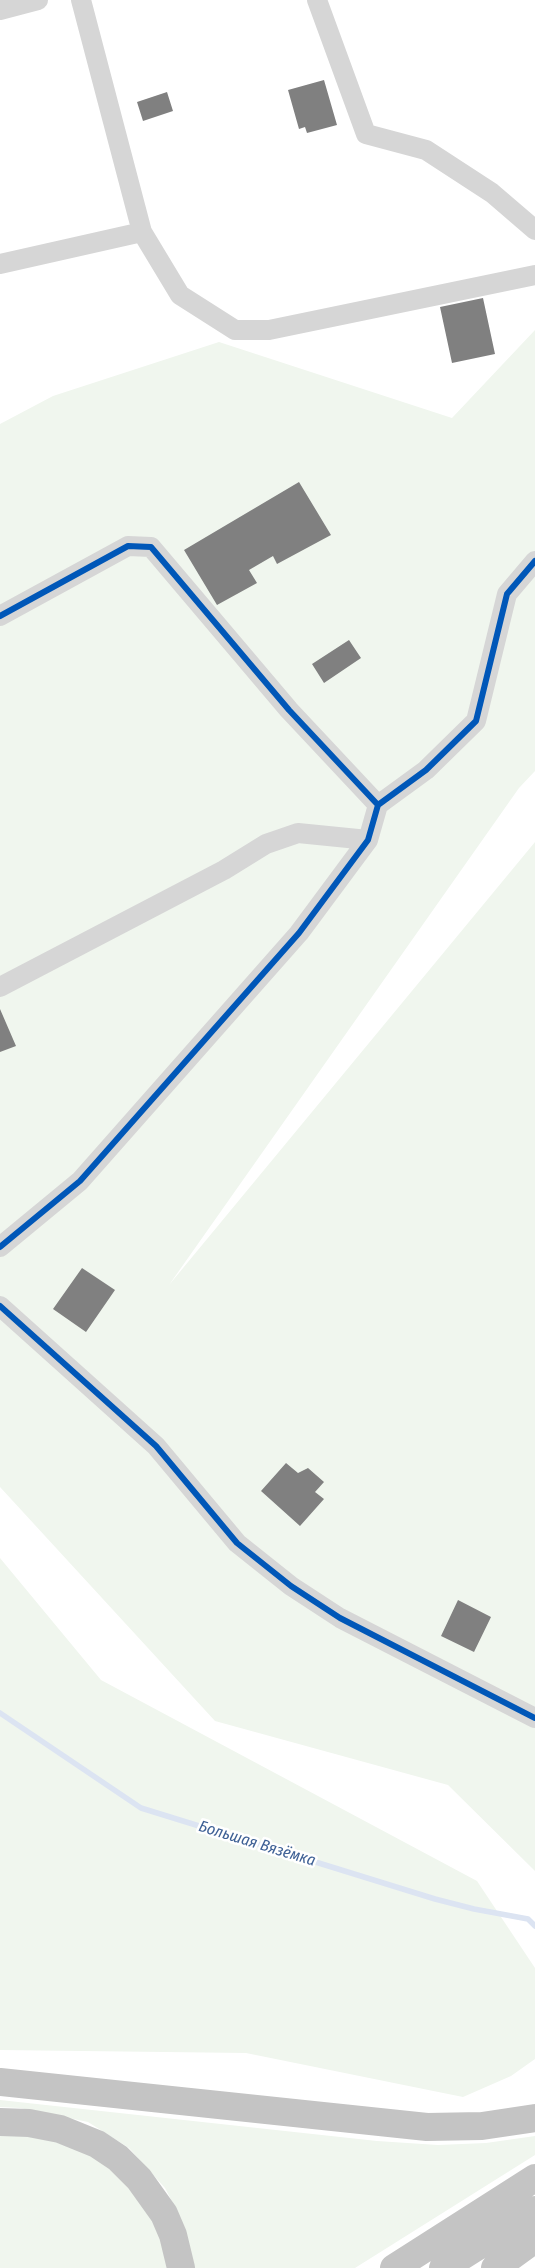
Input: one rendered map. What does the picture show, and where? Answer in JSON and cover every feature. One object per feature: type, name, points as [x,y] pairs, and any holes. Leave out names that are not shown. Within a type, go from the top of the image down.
[{"type":"highway","points":[[0,2082],[419,2126],[482,2126],[535,2118]]},
{"type":"highway","points":[[0,2122],[29,2123],[68,2132],[96,2144],[118,2158],[139,2178],[164,2214],[173,2235],[181,2268]]},
{"type":"highway","points":[[394,2268],[535,2178]]},
{"type":"highway","points":[[443,2268],[535,2210]]},
{"type":"highway","points":[[495,2268],[535,2239]]},
{"type":"street","points":[[0,10],[38,0]]},
{"type":"street","points":[[81,0],[142,232],[180,294],[236,330],[269,330],[535,275]]},
{"type":"street","points":[[317,0],[366,134],[426,150],[492,193],[535,230]]},
{"type":"street","points":[[0,264],[142,232]]},
{"type":"street","points":[[0,616],[128,546],[151,547],[289,710],[378,806]]},
{"type":"street","points":[[0,1247],[80,1181],[299,932],[368,840],[378,806],[426,770],[476,721],[507,594],[535,561]]},
{"type":"street","points":[[0,987],[224,870],[266,844],[298,833],[368,840]]},
{"type":"street","points":[[0,1306],[156,1446],[237,1543],[291,1586],[340,1618],[535,1718]]},
{"type":"shaded area","points":[[535,330],[535,771],[519,788],[169,1285],[535,842],[535,1871],[448,1785],[215,1721],[0,1487],[0,424],[53,396],[219,342],[452,418]]},
{"type":"shaded area","points":[[0,1558],[101,1680],[477,1881],[535,1968],[535,2059],[511,2076],[463,2097],[246,2053],[0,2050]]},
{"type":"shaded area","points":[[0,2100],[377,2141],[438,2145],[486,2143],[535,2136],[535,2155],[355,2268],[192,2268],[176,2209],[165,2188],[129,2148],[88,2122],[20,2108],[0,2107]]},
{"type":"shaded area","points":[[0,2133],[37,2135],[103,2160],[147,2203],[171,2268],[0,2268]]},
{"type":"building","points":[[324,80],[337,125],[307,133],[305,127],[299,129],[288,90]]},
{"type":"building","points":[[167,92],[173,111],[143,121],[137,102]]},
{"type":"building","points":[[483,298],[495,354],[452,363],[440,307]]},
{"type":"building","points":[[299,482],[331,535],[277,564],[273,556],[249,570],[257,583],[217,605],[184,550]]},
{"type":"building","points":[[349,640],[361,658],[324,683],[312,664]]},
{"type":"building","points":[[0,1009],[16,1046],[0,1052]]},
{"type":"building","points":[[82,1268],[115,1290],[86,1332],[53,1309]]},
{"type":"building","points":[[286,1463],[298,1473],[308,1468],[324,1482],[315,1492],[324,1499],[300,1526],[261,1491]]},
{"type":"building","points":[[458,1600],[491,1617],[474,1652],[441,1636]]},
{"type":"waterway","name":"Большая Вязёмка","points":[[0,1713],[141,1808],[435,1899],[474,1909],[528,1919],[535,1926]]},
{"type":"cycle path","points":[[0,616],[128,546],[151,547],[289,710],[378,805]]},
{"type":"cycle path","points":[[0,1247],[80,1181],[299,933],[368,840],[378,805],[426,770],[476,721],[507,594],[535,561]]},
{"type":"cycle path","points":[[0,1306],[156,1446],[237,1543],[291,1586],[340,1618],[535,1718]]}]
